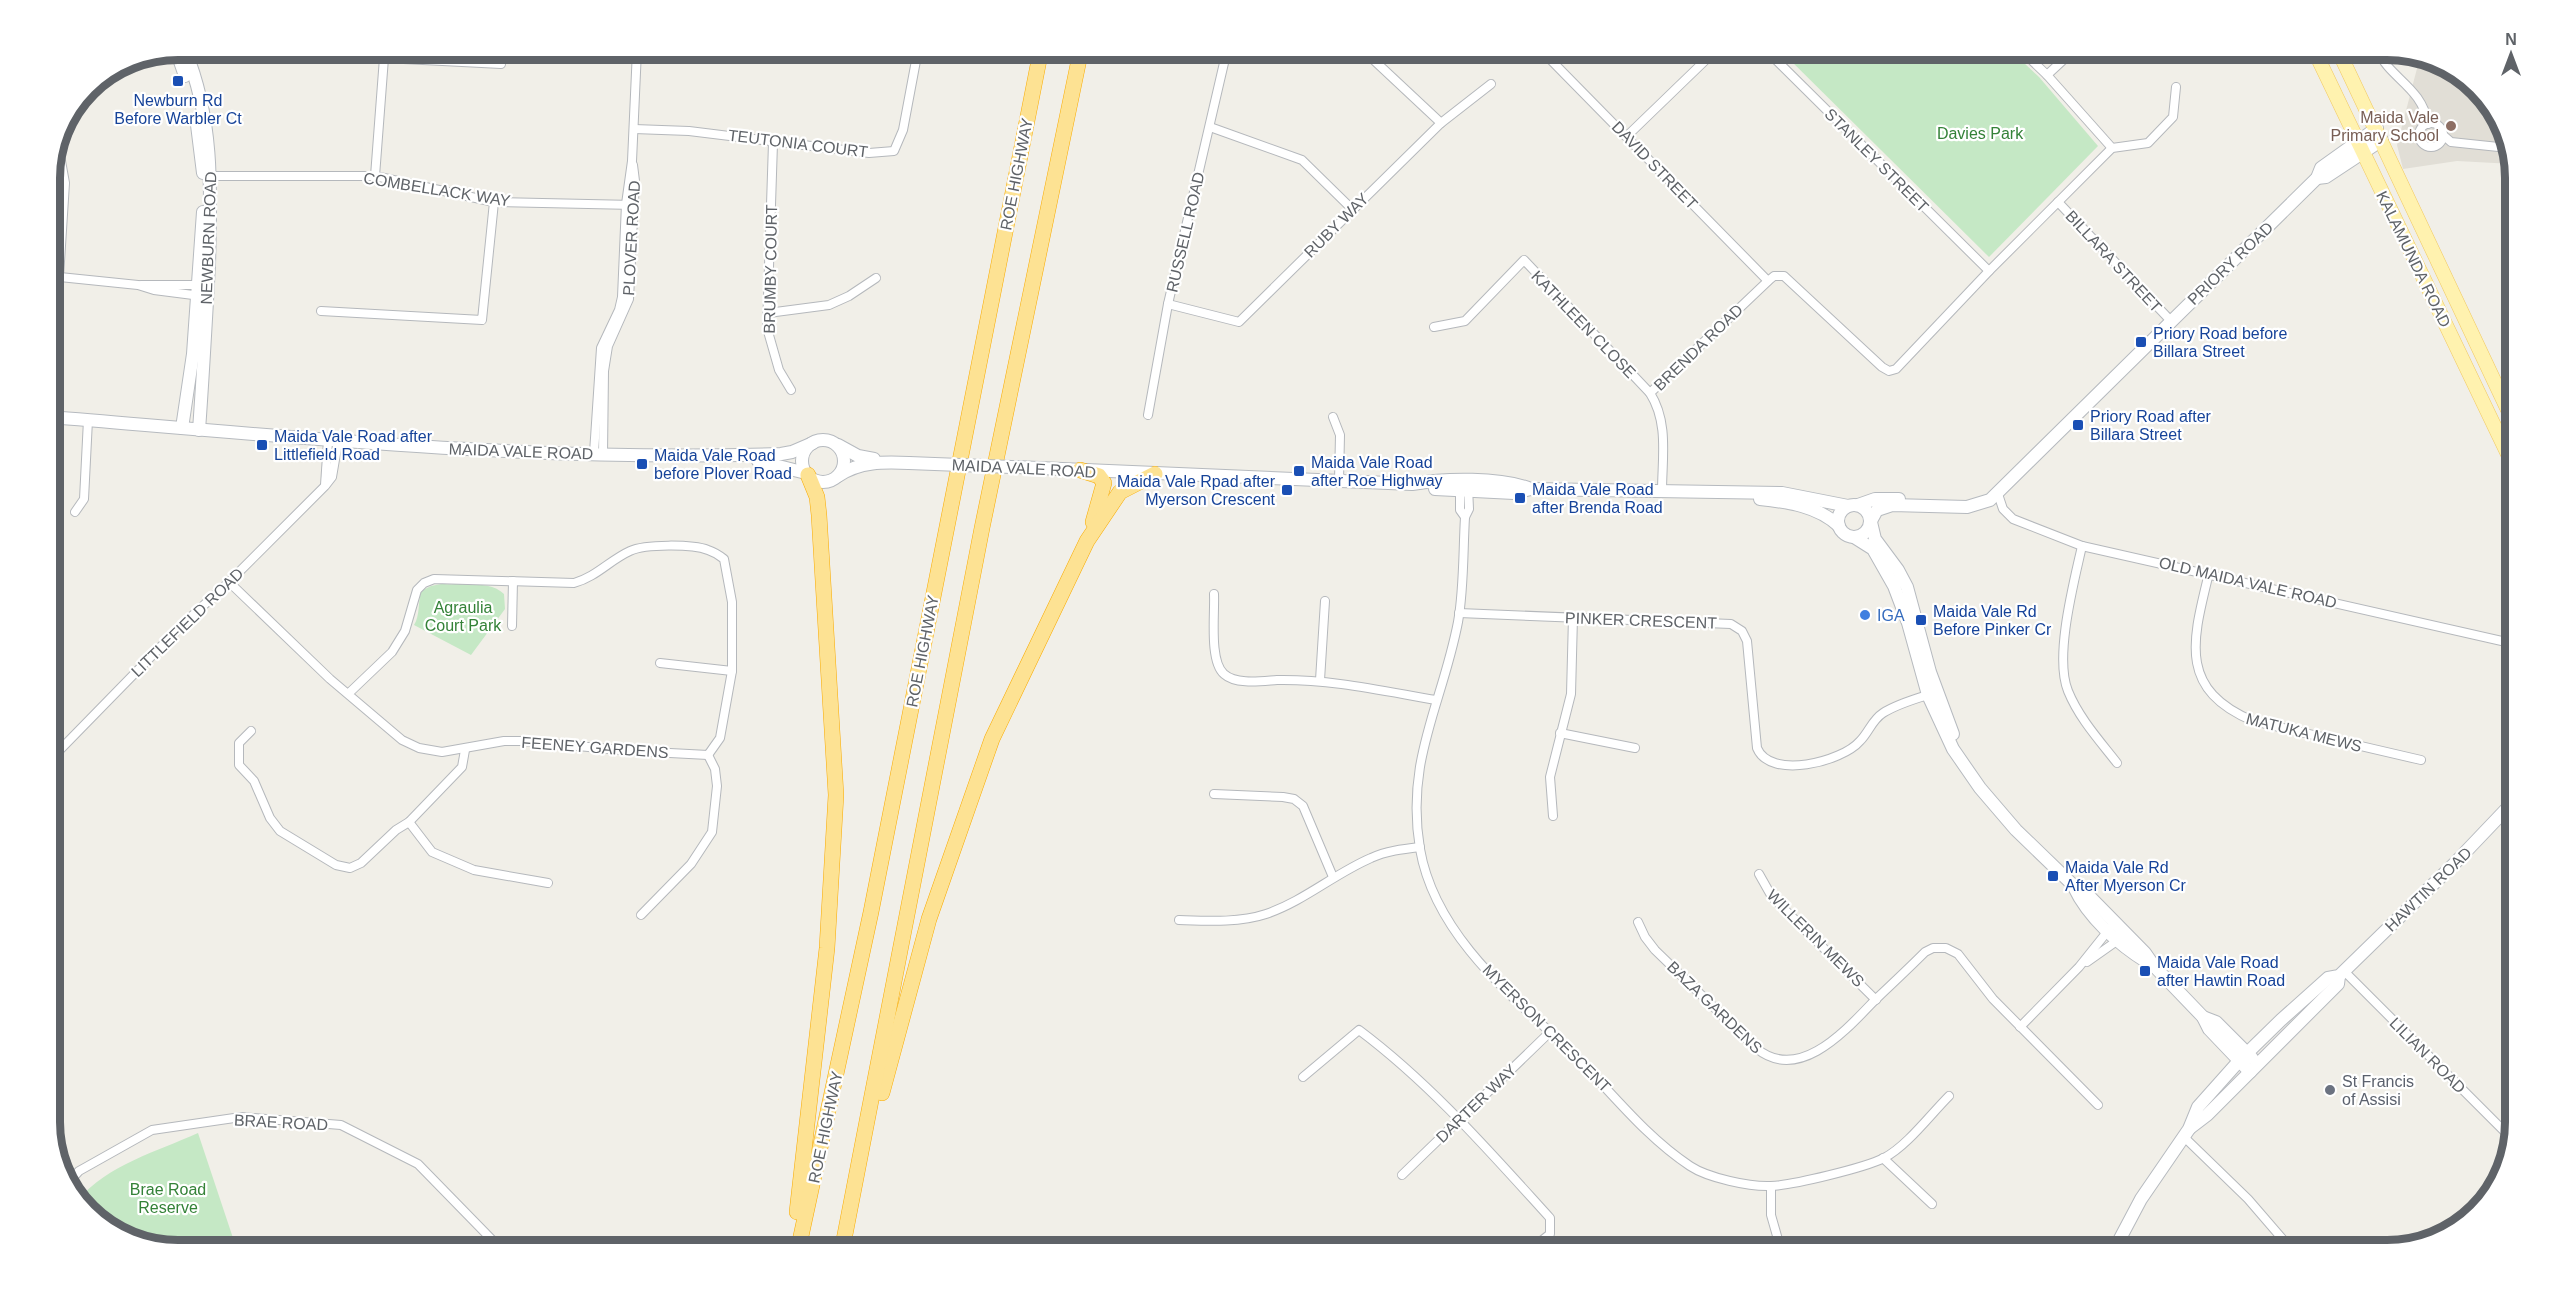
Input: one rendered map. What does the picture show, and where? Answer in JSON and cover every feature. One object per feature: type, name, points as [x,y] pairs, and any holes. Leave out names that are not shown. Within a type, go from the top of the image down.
[{"type":"highway","name":"ROE HIGHWAY","points":[[800,1240],[871,912],[1039,60]]},
{"type":"highway","points":[[844,1240],[982,528],[1079,60]]},
{"type":"highway","points":[[1080,470],[1099,476],[1104,483],[1087,541]]},
{"type":"highway","points":[[794,1240],[827,948],[836,795],[819,515],[817,497],[807,474]]},
{"type":"highway","points":[[859,1164],[898,1040],[929,919],[992,739],[1087,541],[1120,492],[1155,474]]},
{"type":"main road","name":"NEWBURN ROAD","points":[[179,60],[195,112],[207,176]]},
{"type":"main road","name":"NEWBURN ROAD","points":[[188,60],[203,112],[207,176],[199,430]]},
{"type":"main road","name":"KALAMUNDA ROAD","points":[[2319,60],[2505,448]]},
{"type":"main road","name":"KALAMUNDA ROAD","points":[[2343,60],[2505,404]]},
{"type":"main road","name":"PRIORY ROAD","points":[[1871,521],[1877,510],[1892,505],[1954,507],[1979,505],[1998,494],[2170,321],[2317,178],[2321,168],[2379,134]]},
{"type":"main road","name":"NEWBURN ROAD","points":[[182,428],[203,290]]},
{"type":"main road","name":"MAIDA VALE ROAD","points":[[60,418],[333,442],[598,453],[706,456],[781,454],[813,443]]},
{"type":"main road","points":[[819,440],[839,447],[844,460],[840,473],[836,477],[823,482],[807,474],[802,461],[804,454],[813,443],[819,440]]},
{"type":"main road","name":"MAIDA VALE ROAD","points":[[833,443],[858,456],[887,462]]},
{"type":"main road","name":"MAIDA VALE ROAD","points":[[706,456],[769,462],[807,474]]},
{"type":"main road","name":"MAIDA VALE ROAD","points":[[836,477],[858,465],[887,462],[1339,482],[1412,484],[1427,481],[1464,486],[1514,483],[1531,489],[1782,493],[1853,505]]},
{"type":"main road","name":"MAIDA VALE ROAD","points":[[1706,493],[1794,505],[1824,514],[1839,526]]},
{"type":"main road","name":"PRIORY ROAD","points":[[1853,505],[1897,498],[1954,507]]},
{"type":"main road","points":[[1932,694],[1907,587],[1899,570],[1875,538],[1867,511],[1853,505],[1839,516],[1839,526],[1846,535],[1861,539],[1872,549],[1894,585],[1932,694],[1953,749],[1994,806],[2073,886],[2089,896],[2122,937],[2154,966],[2203,1017],[2216,1022],[2254,1068]]},
{"type":"main road","points":[[1854,537],[1867,531],[1871,521]]},
{"type":"main road","name":"HAWTIN ROAD","points":[[2120,1240],[2141,1199],[2186,1133],[2198,1107],[2244,1057],[2328,978],[2341,973],[2454,864],[2505,810]]},
{"type":"main road","name":"HAWTIN ROAD","points":[[2186,1133],[2207,1115],[2338,984],[2341,973]]},
{"type":"street","points":[[375,176],[384,60]]},
{"type":"street","points":[[423,60],[501,64]]},
{"type":"street","name":"PLOVER ROAD","points":[[598,453],[608,346],[629,299],[630,205],[637,60]]},
{"type":"street","name":"TEUTONIA COURT","points":[[634,129],[689,130],[773,143],[869,153],[894,151],[903,130],[916,60]]},
{"type":"street","name":"RUSSELL ROAD","points":[[1148,416],[1168,304],[1225,60]]},
{"type":"street","points":[[1374,60],[1441,123]]},
{"type":"street","name":"DAVID STREET","points":[[1551,60],[1768,281]]},
{"type":"street","points":[[1627,136],[1706,60]]},
{"type":"street","name":"STANLEY STREET","points":[[1776,60],[1989,272]]},
{"type":"street","points":[[2031,60],[2112,148]]},
{"type":"street","points":[[2047,75],[2063,60]]},
{"type":"street","points":[[2383,60],[2417,96],[2428,124]]},
{"type":"street","name":"RUBY WAY","points":[[1168,304],[1239,322],[1441,123],[1491,84]]},
{"type":"street","points":[[1768,281],[1774,276],[1784,276],[1882,368],[1889,371],[1896,369],[2112,148],[2148,143],[2173,117],[2176,87]]},
{"type":"street","points":[[2443,135],[2441,143],[2436,146],[2424,145],[2419,139],[2423,126],[2428,124],[2438,126],[2451,142],[2501,147]]},
{"type":"street","points":[[1210,127],[1302,160],[1352,209]]},
{"type":"street","name":"BRUMBY COURT","points":[[773,143],[767,328],[779,370],[791,390]]},
{"type":"street","points":[[60,230],[65,183],[61,162]]},
{"type":"street","name":"COMBELLACK WAY","points":[[207,176],[375,176],[494,202],[630,205]]},
{"type":"street","points":[[321,311],[482,320],[494,202]]},
{"type":"street","name":"BILLARA STREET","points":[[2058,202],[2170,321]]},
{"type":"street","name":"KATHLEEN CLOSE","points":[[1434,327],[1465,321],[1524,260],[1650,393]]},
{"type":"street","points":[[60,277],[203,290]]},
{"type":"street","points":[[768,313],[829,305],[849,296],[876,278]]},
{"type":"street","name":"BRENDA ROAD","points":[[1662,492],[1664,436],[1659,409],[1650,393],[1768,281]]},
{"type":"street","points":[[1333,417],[1341,435],[1339,482]]},
{"type":"street","points":[[75,512],[84,499],[88,420]]},
{"type":"street","name":"LITTLEFIELD ROAD","points":[[60,748],[325,486],[332,477],[333,442]]},
{"type":"street","name":"MYERSON CRESCENT","points":[[1464,486],[1469,509],[1465,517],[1459,613],[1423,743],[1416,800],[1420,847],[1425,870],[1452,927],[1497,982],[1587,1067],[1661,1146],[1693,1168],[1725,1180],[1771,1186],[1835,1173],[1883,1158],[1898,1148],[1948,1096]]},
{"type":"street","name":"OLD MAIDA VALE ROAD","points":[[1998,494],[2003,509],[2013,519],[2082,546],[2505,642]]},
{"type":"street","points":[[2082,546],[2063,645],[2067,689],[2086,724],[2117,763]]},
{"type":"street","points":[[348,694],[392,652],[405,631],[417,590],[423,583],[434,579],[574,583],[587,579],[618,557],[640,547],[698,548],[717,554],[723,559],[732,602],[732,671],[720,738],[708,754],[715,769],[717,786],[712,832],[690,864],[641,915]]},
{"type":"street","name":"MATUKA MEWS","points":[[2209,573],[2195,641],[2199,672],[2217,701],[2234,713],[2253,721],[2421,760]]},
{"type":"street","points":[[512,626],[513,581]]},
{"type":"street","name":"FEENEY GARDENS","points":[[229,582],[348,694],[410,744],[430,751],[465,750],[504,741],[523,741],[632,751],[708,754]]},
{"type":"street","points":[[1214,594],[1215,659],[1223,674],[1230,678],[1320,680],[1436,700]]},
{"type":"street","points":[[1320,680],[1325,601]]},
{"type":"street","name":"PINKER CRESCENT","points":[[1459,613],[1736,626],[1747,641],[1757,748],[1763,759],[1777,765],[1813,763],[1831,759],[1861,741],[1869,726],[1882,714],[1932,694]]},
{"type":"street","points":[[1553,816],[1550,777],[1571,694],[1573,617]]},
{"type":"street","points":[[660,663],[732,671]]},
{"type":"street","points":[[251,730],[239,743],[239,767],[254,781],[274,825],[336,865],[356,867],[396,830],[409,822],[462,767],[465,750]]},
{"type":"street","points":[[1560,734],[1635,748]]},
{"type":"street","points":[[1214,794],[1283,796],[1294,799],[1303,806],[1333,877]]},
{"type":"street","points":[[409,822],[432,852],[474,870],[548,883]]},
{"type":"street","points":[[1179,920],[1234,920],[1265,915],[1298,900],[1333,877],[1382,853],[1420,847]]},
{"type":"street","name":"WILLERIN MEWS","points":[[1759,874],[1772,897],[1876,999]]},
{"type":"street","name":"BAZA GARDENS","points":[[1638,922],[1644,937],[1655,950],[1756,1048],[1771,1058],[1796,1059],[1831,1044],[1925,952],[1933,948],[1946,948],[1965,961],[1993,999],[2098,1105]]},
{"type":"street","points":[[2020,1027],[2079,967],[2112,926]]},
{"type":"street","points":[[2079,967],[2122,937]]},
{"type":"street","name":"LILIAN ROAD","points":[[2341,973],[2504,1132]]},
{"type":"street","points":[[1303,1077],[1359,1030],[1380,1045],[1460,1118],[1550,1218],[1550,1234],[1543,1240]]},
{"type":"street","name":"DARTER WAY","points":[[1402,1175],[1550,1032]]},
{"type":"street","name":"BRAE ROAD","points":[[74,1177],[79,1171],[152,1130],[241,1117],[341,1125],[418,1164],[491,1240]]},
{"type":"street","points":[[2186,1133],[2283,1240]]},
{"type":"street","points":[[1883,1158],[1932,1204]]},
{"type":"street","points":[[1771,1186],[1771,1215],[1778,1240]]},
{"type":"shaded area","name":"Maida Vale Primary School","points":[[2418,64],[2453,80],[2476,100],[2493,126],[2504,164],[2457,161],[2403,169],[2397,145]]},
{"type":"green space","name":"Davies Park","points":[[1790,60],[2021,60],[2039,77],[2098,146],[1989,257]]},
{"type":"green space","name":"Agraulia Court Park","points":[[441,584],[483,585],[504,594],[505,609],[471,655],[414,625],[421,591]]},
{"type":"green space","name":"Brae Road Reserve","points":[[198,1133],[234,1240],[178,1240],[140,1234],[112,1220],[84,1194],[104,1177],[150,1153]]},
{"type":"place","name":"Newburn Rd Before Warbler Ct","points":[[178,81]]},
{"type":"place","name":"Maida Vale Primary School","points":[[2451,126]]},
{"type":"place","name":"Priory Road before Billara Street","points":[[2141,342]]},
{"type":"place","name":"Priory Road after Billara Street","points":[[2078,425]]},
{"type":"place","name":"Maida Vale Road after Littlefield Road","points":[[262,445]]},
{"type":"place","name":"Maida Vale Road before Plover Road","points":[[642,464]]},
{"type":"place","name":"Maida Vale Road after Roe Highway","points":[[1299,471]]},
{"type":"place","name":"Maida Vale Rpad after Myerson Crescent","points":[[1287,490]]},
{"type":"place","name":"Maida Vale Road after Brenda Road","points":[[1520,498]]},
{"type":"place","name":"IGA","points":[[1865,615]]},
{"type":"place","name":"Maida Vale Rd Before Pinker Cr","points":[[1921,620]]},
{"type":"place","name":"Maida Vale Rd After Myerson Cr","points":[[2053,876]]},
{"type":"place","name":"Maida Vale Road after Hawtin Road","points":[[2145,971]]},
{"type":"place","name":"St Francis of Assisi","points":[[2330,1090]]}]
